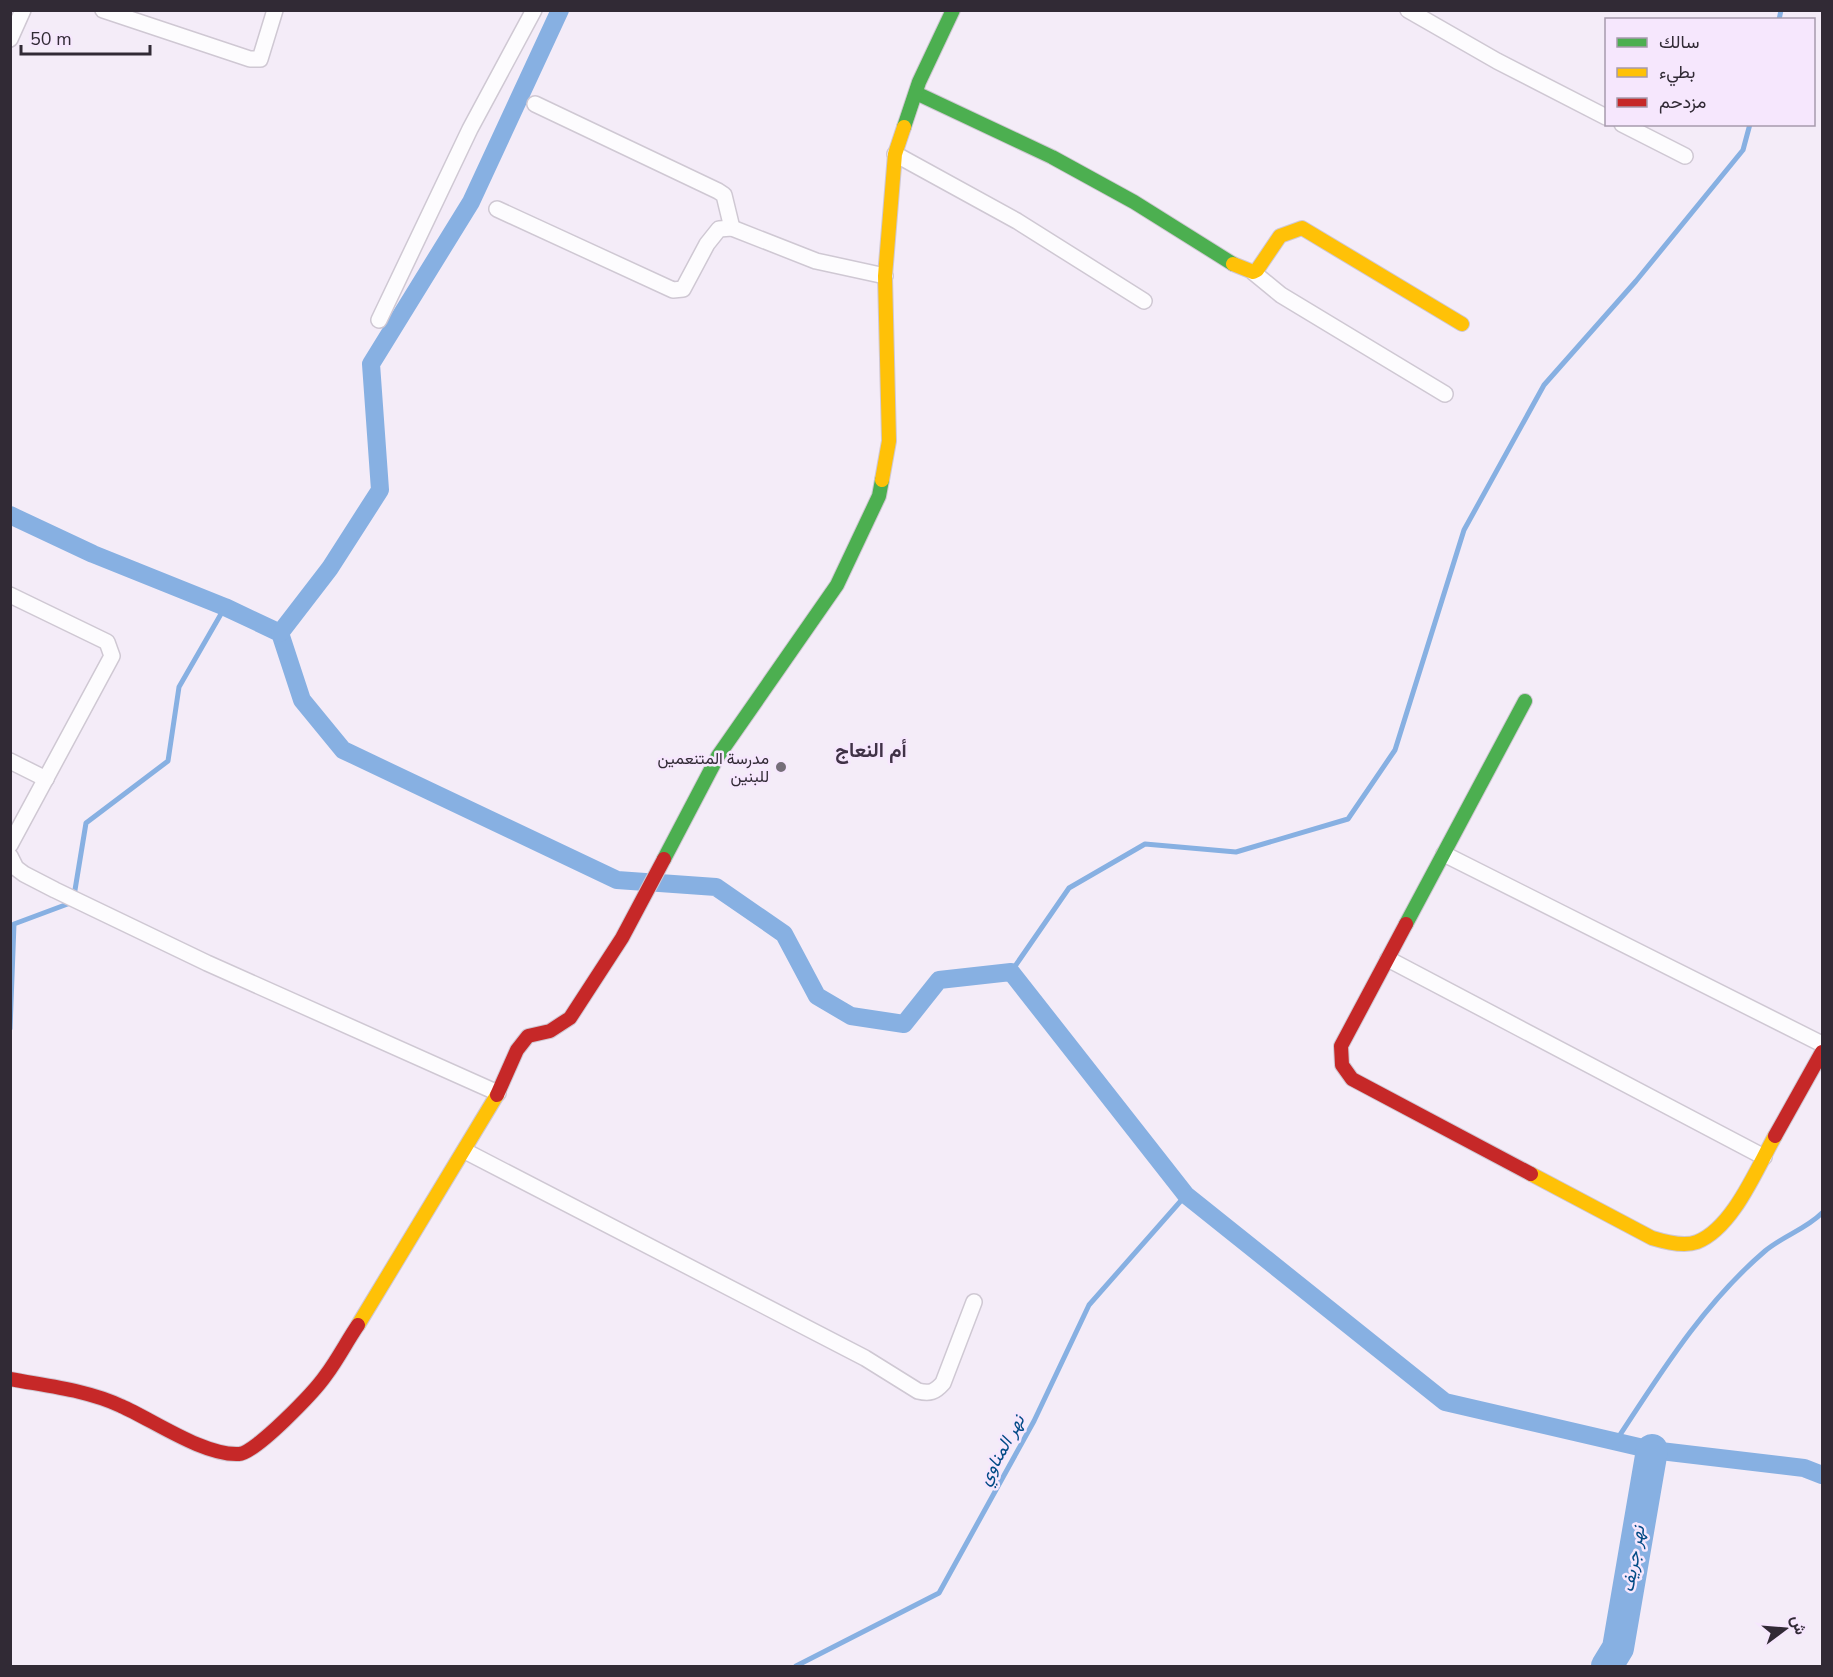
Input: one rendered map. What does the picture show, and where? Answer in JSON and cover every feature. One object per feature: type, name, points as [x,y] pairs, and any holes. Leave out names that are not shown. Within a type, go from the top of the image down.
[{"type":"street","points":[[10,39],[23,10]]},
{"type":"street","points":[[103,10],[250,59],[260,58],[275,10]]},
{"type":"street","points":[[379,320],[470,129],[534,10]]},
{"type":"street","points":[[10,1378],[65,1389],[120,1405],[176,1435],[217,1450],[240,1454],[260,1444],[326,1376],[465,1151],[498,1093],[517,1050],[528,1036],[550,1031],[570,1018],[622,938],[718,756],[837,585],[879,496],[889,441],[885,276],[895,154],[916,93],[953,10]]},
{"type":"street","points":[[1408,10],[1497,61],[1605,116]]},
{"type":"street","points":[[916,93],[1062,163],[1134,202],[1239,268],[1253,272],[1281,295],[1445,394]]},
{"type":"street","points":[[535,104],[718,191],[724,195],[732,228]]},
{"type":"street","points":[[1626,126],[1685,156]]},
{"type":"street","points":[[895,154],[1017,221],[1143,301]]},
{"type":"street","points":[[497,209],[673,290],[683,289],[707,244],[719,230],[732,228],[816,261],[885,276]]},
{"type":"street","points":[[1253,272],[1280,236],[1290,228],[1302,228],[1462,324]]},
{"type":"street","points":[[10,595],[100,638],[111,649],[109,664],[10,845]]},
{"type":"street","points":[[1525,701],[1341,1046],[1342,1065],[1352,1079],[1642,1232],[1670,1243],[1696,1243],[1720,1228],[1764,1156],[1822,1052]]},
{"type":"street","points":[[10,761],[46,779]]},
{"type":"street","points":[[1444,854],[1822,1044]]},
{"type":"street","points":[[10,856],[16,868],[55,890],[207,963],[498,1093]]},
{"type":"street","points":[[1388,959],[1764,1156]]},
{"type":"street","points":[[465,1151],[865,1358],[918,1391],[928,1393],[936,1390],[943,1383],[974,1302]]},
{"type":"waterway","points":[[280,633],[330,568],[380,490],[371,364],[471,202],[560,10]]},
{"type":"waterway","points":[[1779,18],[1781,10]]},
{"type":"waterway","points":[[1011,972],[1069,888],[1145,844],[1236,852],[1348,819],[1395,750],[1464,530],[1544,385],[1636,281],[1743,150],[1749,126]]},
{"type":"waterway","points":[[10,515],[93,554],[225,607],[280,633],[302,700],[343,750],[617,880],[716,887],[784,934],[817,996],[851,1016],[904,1024],[939,980],[1011,972],[1186,1195],[1445,1402],[1652,1450],[1804,1468],[1822,1475]]},
{"type":"waterway","points":[[10,1029],[14,924],[73,902],[86,823],[168,761],[179,687],[225,607]]},
{"type":"waterway","name":"نهر المناوي","points":[[796,1666],[939,1593],[1034,1421],[1089,1305],[1186,1195]]},
{"type":"waterway","points":[[1616,1441],[1684,1341],[1722,1294],[1765,1251],[1809,1224],[1822,1213]]},
{"type":"waterway","name":"نهر جريف","points":[[1607,1666],[1618,1648],[1652,1450]]},
{"type":"traffic: fast","points":[[904,127],[919,82],[953,10]]},
{"type":"traffic: fast","points":[[916,93],[1052,157],[1134,202],[1233,264]]},
{"type":"traffic: fast","points":[[664,859],[718,756],[837,585],[879,496],[882,480]]},
{"type":"traffic: fast","points":[[1406,924],[1525,701]]},
{"type":"traffic: slow","points":[[882,480],[889,441],[885,276],[895,154],[904,127]]},
{"type":"traffic: slow","points":[[1233,264],[1253,272],[1257,270],[1280,236],[1302,228],[1462,324]]},
{"type":"traffic: slow","points":[[358,1325],[497,1095]]},
{"type":"traffic: slow","points":[[1531,1174],[1652,1238],[1686,1244],[1697,1242],[1710,1235],[1733,1211],[1775,1136]]},
{"type":"traffic: jam","points":[[497,1095],[517,1050],[528,1036],[550,1031],[570,1018],[622,938],[664,859]]},
{"type":"traffic: jam","points":[[1406,924],[1341,1046],[1342,1065],[1352,1079],[1531,1174]]},
{"type":"traffic: jam","points":[[1775,1136],[1822,1052]]},
{"type":"traffic: jam","points":[[10,1379],[95,1396],[121,1406],[195,1443],[225,1453],[239,1454],[247,1451],[271,1433],[310,1394],[330,1369],[358,1325]]},
{"type":"place","name":"مدرسة المتنعمين للبنين","points":[[781,767]]},
{"type":"district","name":"أم النعاج","points":[[871,750]]}]
